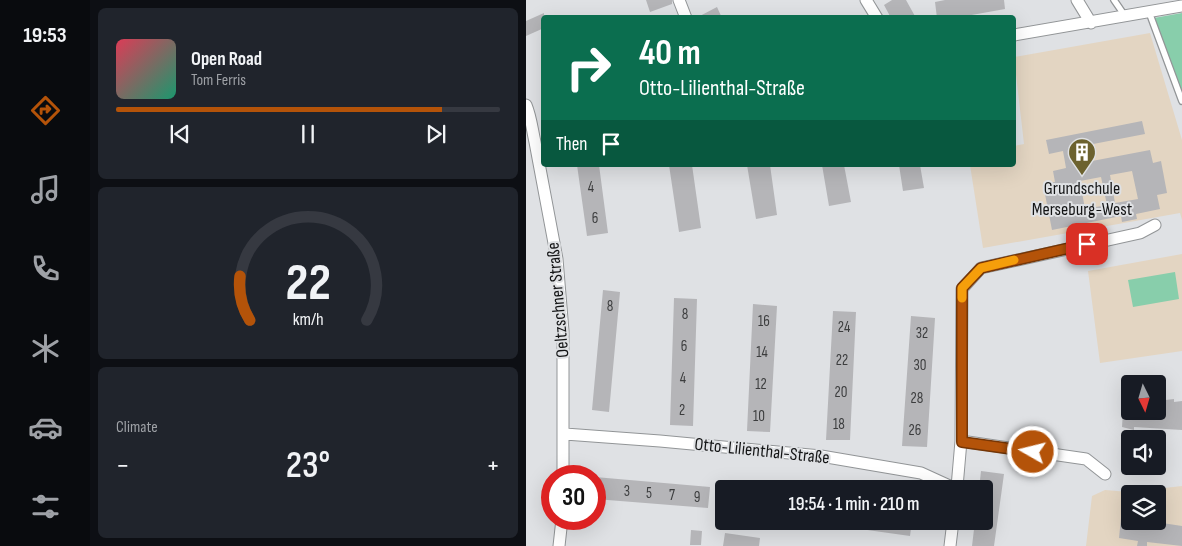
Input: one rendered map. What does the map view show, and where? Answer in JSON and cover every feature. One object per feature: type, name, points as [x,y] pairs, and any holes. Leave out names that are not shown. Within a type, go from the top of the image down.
[{"type":"street","points":[[679,0],[685,15]]},
{"type":"street","points":[[866,0],[875,15]]},
{"type":"street","points":[[1077,0],[1091,23]]},
{"type":"street","points":[[1016,35],[1182,6]]},
{"type":"street","name":"Oeltzschner Straße","points":[[526,105],[531,116],[529,127],[543,181],[557,259],[563,331],[564,465]]},
{"type":"street","name":"Otto-Lilienthal-Straße","points":[[957,480],[962,442],[962,288],[981,268],[1140,233],[1155,225]]},
{"type":"street","name":"Otto-Lilienthal-Straße","points":[[564,434],[821,456],[921,473],[937,480]]},
{"type":"street","points":[[962,442],[1086,459],[1105,474]]},
{"type":"street","points":[[559,546],[561,530]]},
{"type":"street","points":[[950,546],[952,530]]},
{"type":"lane","points":[[1114,0],[1125,16]]},
{"type":"lane","points":[[1149,12],[1182,101]]},
{"type":"shaded area","points":[[1150,33],[1182,140],[1182,220],[1180,213],[983,248],[970,167],[1016,167],[1016,146],[1024,144],[1016,74],[1016,57]]},
{"type":"shaded area","points":[[1182,254],[1182,351],[1100,363],[1088,271]]},
{"type":"shaded area","points":[[1182,486],[1182,546],[1086,546],[1092,496],[1105,490],[1121,491],[1121,530],[1166,530],[1166,488]]},
{"type":"green space","points":[[1182,13],[1182,95],[1154,18]]},
{"type":"green space","points":[[1175,272],[1179,299],[1133,307],[1128,280]]},
{"type":"building","points":[[646,0],[672,0],[672,4],[650,12]]},
{"type":"building","points":[[892,0],[906,0],[914,15],[889,15],[884,5]]},
{"type":"building","points":[[945,0],[1004,0],[1005,9],[972,15],[937,15],[935,2]]},
{"type":"building","points":[[717,7],[721,15],[702,15]]},
{"type":"building","points":[[544,13],[544,15],[541,15],[541,29],[526,36],[526,21]]},
{"type":"building","name":"Grundschule Merseburg-West","points":[[1142,121],[1145,134],[1088,145],[1092,161],[1150,150],[1153,163],[1161,161],[1167,193],[1157,195],[1160,209],[1136,214],[1137,219],[1122,222],[1121,216],[1052,230],[1043,184],[1055,182],[1053,171],[1066,168],[1063,151],[1049,154],[1046,140]],"holes":[[[1132,171],[1138,199],[1115,203],[1110,175]],[[1101,177],[1107,205],[1085,209],[1080,181]]]},
{"type":"building","points":[[577,167],[599,167],[608,233],[587,236]]},
{"type":"building","points":[[669,167],[692,167],[701,228],[679,232]]},
{"type":"building","points":[[747,167],[770,167],[777,215],[756,219]]},
{"type":"building","points":[[822,167],[844,167],[851,202],[829,206]]},
{"type":"building","points":[[899,167],[920,167],[924,188],[903,191]]},
{"type":"building","points":[[603,290],[620,292],[609,412],[592,410]]},
{"type":"building","points":[[674,298],[697,299],[693,426],[670,425]]},
{"type":"building","points":[[753,304],[777,306],[770,432],[747,431]]},
{"type":"building","points":[[833,311],[856,312],[850,440],[826,440]]},
{"type":"building","points":[[911,316],[935,318],[927,447],[902,446]]},
{"type":"building","points":[[1174,399],[1174,402],[1182,401],[1182,430],[1134,427],[1134,430],[1122,427],[1122,420],[1166,420],[1166,400]]},
{"type":"building","points":[[981,471],[1004,474],[994,546],[972,546],[974,530],[993,530],[993,480],[980,480]]},
{"type":"building","points":[[606,478],[710,487],[708,508],[606,500]]},
{"type":"building","points":[[1121,518],[1121,530],[1166,530],[1166,524],[1182,526],[1182,546],[1147,542],[1147,546],[1137,546],[1138,541],[1119,538]]},
{"type":"building","points":[[691,530],[702,531],[701,545],[690,545]]},
{"type":"building","points":[[867,530],[911,530],[910,536]]},
{"type":"building","points":[[725,533],[760,538],[759,546],[723,546]]},
{"type":"slow traffic","points":[[962,298],[962,288],[981,268],[1014,260]]},
{"type":"place","name":"Grundschule Merseburg-West","points":[[1082,176]]},
{"type":"route","points":[[1033,452],[962,442],[962,288],[981,268],[1087,244]]}]
